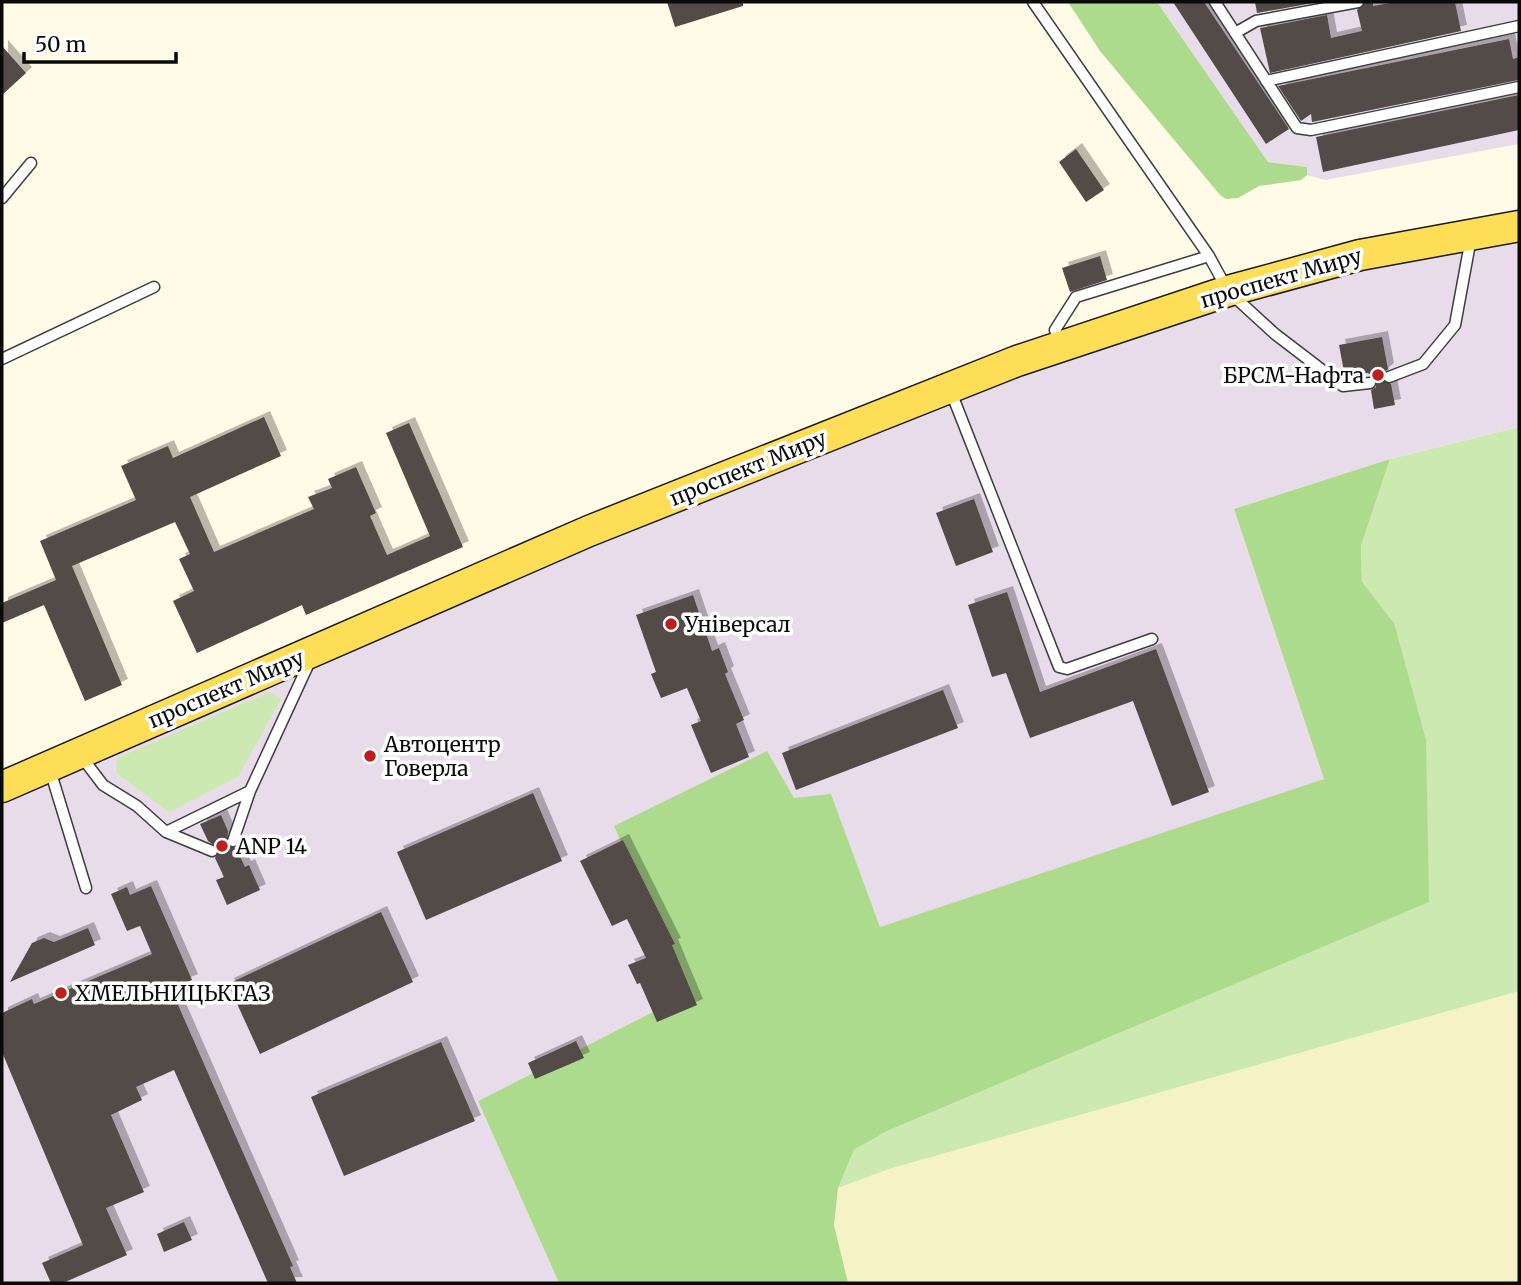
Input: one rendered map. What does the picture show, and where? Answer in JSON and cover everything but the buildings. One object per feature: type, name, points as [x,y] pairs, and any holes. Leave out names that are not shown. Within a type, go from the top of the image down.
[{"type":"main road","name":"проспект Миру","points":[[2,787],[589,531],[1060,346],[1228,291],[1360,255],[1519,226]]},
{"type":"lane","points":[[1033,2],[1209,256],[1228,291],[1275,334],[1343,386],[1370,383]]},
{"type":"lane","points":[[1215,2],[1297,128],[1311,130],[1519,87]]},
{"type":"lane","points":[[1235,33],[1256,21],[1358,2]]},
{"type":"lane","points":[[1266,81],[1519,26]]},
{"type":"lane","points":[[2,198],[31,163]]},
{"type":"lane","points":[[1389,377],[1423,364],[1455,325],[1472,235]]},
{"type":"lane","points":[[1060,346],[1055,330],[1076,297],[1209,256]]},
{"type":"lane","points":[[2,359],[154,287]]},
{"type":"lane","points":[[950,388],[1059,667],[1067,670],[1152,639]]},
{"type":"lane","points":[[233,841],[250,791],[314,651]]},
{"type":"lane","points":[[79,753],[103,785],[137,806],[166,832],[212,851]]},
{"type":"lane","points":[[48,766],[86,888]]},
{"type":"lane","points":[[166,832],[250,791]]},
{"type":"shaded area","points":[[1157,2],[1519,2],[1519,144],[1325,180],[1307,175],[1307,167],[1268,162]]},
{"type":"shaded area","points":[[1519,234],[1519,427],[1390,459],[1234,509],[1325,779],[880,927],[831,795],[688,994],[478,1101],[559,1283],[2,1283],[2,797],[592,540],[1020,370],[1362,264]]},
{"type":"shaded area","points":[[1519,991],[1519,1283],[848,1283],[834,1226],[838,1188],[889,1169]]},
{"type":"green space","points":[[1068,2],[1157,2],[1268,162],[1307,167],[1307,175],[1301,180],[1259,186],[1238,198],[1226,199],[1220,195],[1100,51]]},
{"type":"green space","points":[[1519,427],[1519,991],[889,1169],[838,1188],[854,1150],[887,1131],[1428,902],[1394,623],[1362,583],[1361,546],[1390,459]]},
{"type":"green space","points":[[1390,459],[1361,546],[1362,582],[1394,623],[1426,740],[1429,902],[887,1131],[854,1150],[838,1188],[834,1225],[848,1283],[559,1283],[478,1101],[688,994],[614,826],[767,751],[794,798],[831,794],[880,927],[1324,779],[1234,509]]},
{"type":"green space","points":[[269,692],[281,699],[238,777],[169,812],[116,773],[117,758]]},
{"type":"place","name":"БРСМ-Нафта","points":[[1378,375]]},
{"type":"place","name":"Універсал","points":[[671,624]]},
{"type":"place","name":"Автоцентр Говерла","points":[[370,756]]},
{"type":"place","name":"ANP 14","points":[[222,846]]},
{"type":"place","name":"ХМЕЛЬНИЦЬКГАЗ","points":[[61,993]]}]
